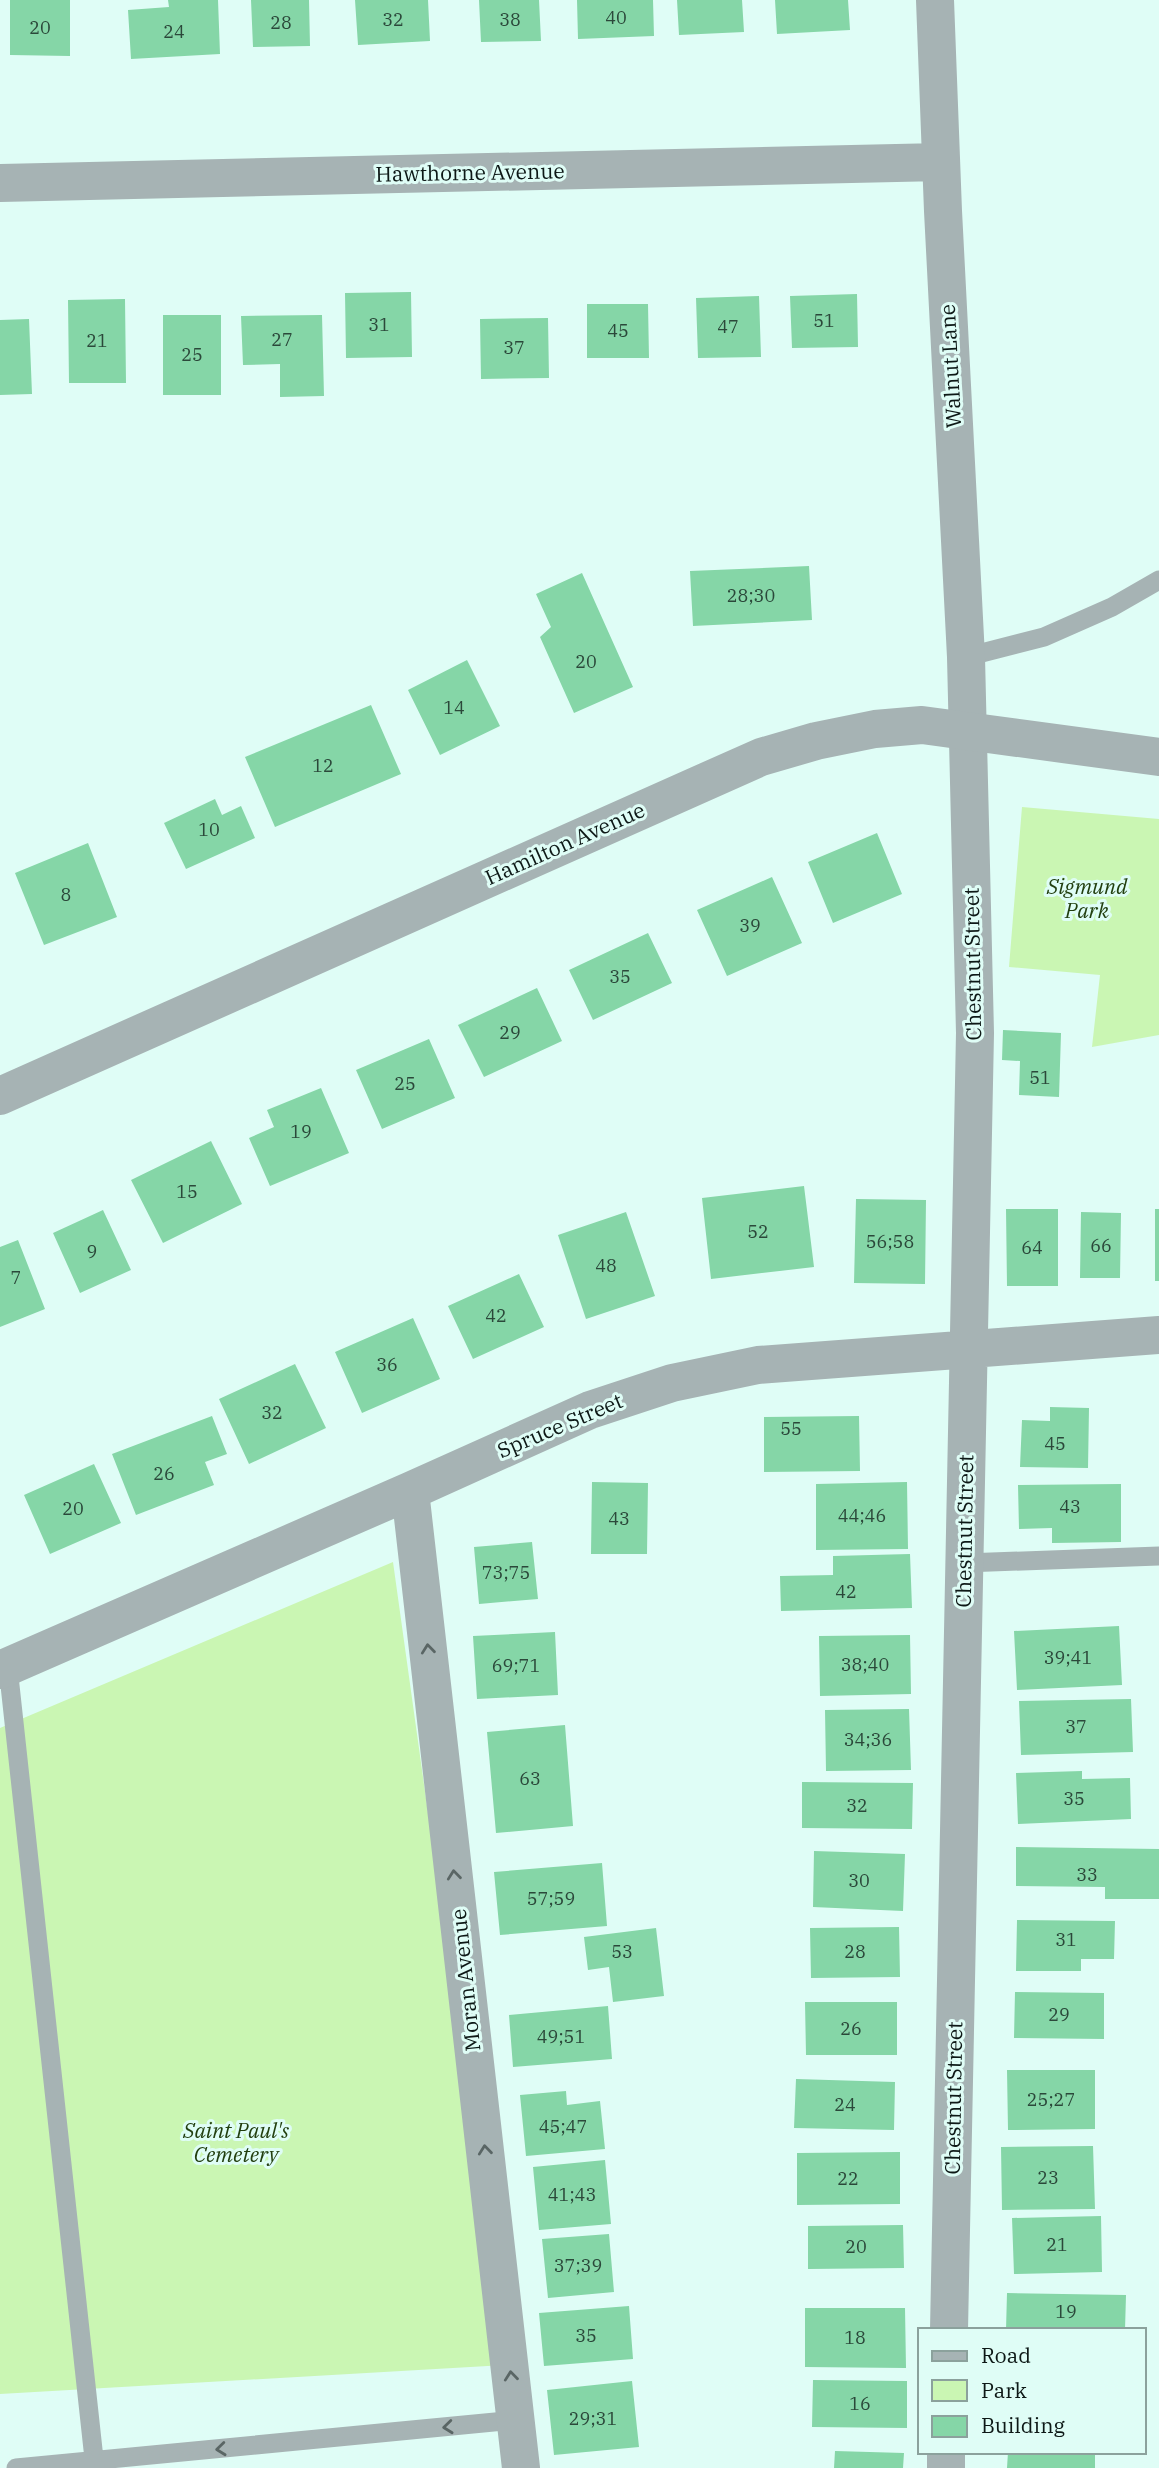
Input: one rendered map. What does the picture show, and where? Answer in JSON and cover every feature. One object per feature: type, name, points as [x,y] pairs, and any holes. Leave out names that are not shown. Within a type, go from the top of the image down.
[{"type":"street","name":"Walnut Lane","points":[[935,0],[968,732]]},
{"type":"street","name":"Hawthorne Avenue","points":[[0,183],[941,162]]},
{"type":"street","name":"Hamilton Avenue","points":[[0,1096],[761,757],[816,741],[875,729],[922,725],[1159,757]]},
{"type":"street","name":"Chestnut Street","points":[[949,2328],[975,1033],[968,732]]},
{"type":"street","name":"Spruce Street","points":[[4,1668],[410,1492],[590,1410],[673,1383],[758,1365],[1159,1335]]},
{"type":"street","name":"Moran Avenue","points":[[410,1492],[521,2468]]},
{"type":"lane","points":[[966,657],[1044,637],[1112,607],[1159,580]]},
{"type":"lane","points":[[964,1563],[1159,1556]]},
{"type":"lane","points":[[4,1668],[94,2465]]},
{"type":"lane","points":[[16,2468],[94,2465],[516,2420]]},
{"type":"green space","name":"Sigmund Park","points":[[1022,807],[1159,819],[1159,1035],[1092,1047],[1100,975],[1009,967]]},
{"type":"green space","name":"Saint Paul's Cemetery","points":[[393,1562],[505,2365],[0,2394],[0,1728]]},
{"type":"building","points":[[10,0],[70,0],[70,56],[10,55]]},
{"type":"building","points":[[168,0],[218,0],[220,54],[131,59],[128,10],[169,7]]},
{"type":"building","points":[[251,0],[309,0],[310,46],[253,47]]},
{"type":"building","points":[[355,0],[428,0],[430,41],[358,45]]},
{"type":"building","points":[[479,0],[539,0],[541,41],[481,42]]},
{"type":"building","points":[[577,0],[653,0],[654,36],[578,39]]},
{"type":"building","points":[[677,0],[742,0],[744,32],[679,35]]},
{"type":"building","points":[[775,0],[848,0],[850,30],[777,34]]},
{"type":"building","points":[[411,292],[412,357],[346,358],[345,293]]},
{"type":"building","points":[[857,294],[858,347],[792,348],[790,296]]},
{"type":"building","points":[[759,296],[761,357],[698,358],[696,298]]},
{"type":"building","points":[[125,299],[126,383],[69,383],[68,300]]},
{"type":"building","points":[[587,304],[648,304],[649,358],[587,358]]},
{"type":"building","points":[[163,315],[221,315],[221,395],[163,395]]},
{"type":"building","points":[[322,315],[324,396],[280,397],[280,364],[243,365],[241,316]]},
{"type":"building","points":[[548,318],[549,378],[481,379],[480,319]]},
{"type":"building","points":[[29,319],[32,394],[0,395],[0,320]]},
{"type":"building","points":[[809,566],[812,620],[693,626],[690,571]]},
{"type":"building","points":[[582,573],[633,687],[574,713],[540,637],[551,627],[536,594]]},
{"type":"building","points":[[467,660],[500,726],[440,755],[408,690]]},
{"type":"building","points":[[371,705],[401,774],[275,827],[245,757]]},
{"type":"building","points":[[215,799],[222,815],[241,806],[255,838],[186,869],[164,823]]},
{"type":"building","points":[[877,833],[902,894],[833,923],[808,862]]},
{"type":"building","points":[[88,843],[117,917],[44,945],[15,873]]},
{"type":"building","points":[[772,877],[802,943],[727,976],[697,910]]},
{"type":"building","points":[[648,933],[672,983],[593,1020],[569,970]]},
{"type":"building","points":[[537,988],[562,1041],[484,1077],[458,1025]]},
{"type":"building","points":[[1003,1030],[1061,1033],[1059,1097],[1019,1095],[1020,1061],[1002,1060]]},
{"type":"building","points":[[429,1039],[455,1098],[382,1129],[356,1070]]},
{"type":"building","points":[[321,1088],[349,1153],[270,1186],[249,1138],[274,1127],[267,1110]]},
{"type":"building","points":[[211,1141],[242,1204],[163,1243],[131,1180]]},
{"type":"building","points":[[804,1186],[814,1267],[711,1279],[702,1198]]},
{"type":"building","points":[[856,1199],[926,1200],[925,1284],[854,1283]]},
{"type":"building","points":[[1006,1209],[1058,1209],[1058,1286],[1007,1286]]},
{"type":"building","points":[[1155,1209],[1159,1209],[1159,1281],[1155,1281]]},
{"type":"building","points":[[103,1210],[131,1270],[80,1293],[53,1233]]},
{"type":"building","points":[[626,1212],[655,1296],[586,1319],[558,1235]]},
{"type":"building","points":[[1081,1212],[1121,1213],[1120,1278],[1080,1278]]},
{"type":"building","points":[[18,1240],[45,1309],[0,1327],[0,1247]]},
{"type":"building","points":[[519,1274],[544,1327],[473,1359],[448,1306]]},
{"type":"building","points":[[413,1318],[440,1379],[362,1413],[335,1352]]},
{"type":"building","points":[[295,1364],[326,1428],[249,1464],[219,1399]]},
{"type":"building","points":[[1050,1407],[1089,1408],[1088,1468],[1020,1467],[1022,1420],[1050,1421]]},
{"type":"building","points":[[212,1416],[227,1454],[205,1462],[214,1485],[136,1515],[112,1454]]},
{"type":"building","points":[[859,1416],[860,1471],[764,1472],[764,1417]]},
{"type":"building","points":[[94,1464],[121,1523],[50,1554],[24,1495]]},
{"type":"building","points":[[592,1482],[648,1483],[647,1554],[591,1554]]},
{"type":"building","points":[[907,1482],[908,1549],[816,1550],[816,1484]]},
{"type":"building","points":[[1121,1484],[1121,1542],[1052,1543],[1052,1528],[1019,1529],[1018,1485]]},
{"type":"building","points":[[532,1542],[538,1599],[479,1604],[474,1547]]},
{"type":"building","points":[[910,1554],[912,1608],[781,1611],[780,1576],[833,1575],[833,1556]]},
{"type":"building","points":[[1119,1626],[1122,1685],[1017,1690],[1014,1631]]},
{"type":"building","points":[[555,1632],[558,1695],[477,1699],[473,1636]]},
{"type":"building","points":[[910,1635],[911,1694],[820,1696],[819,1636]]},
{"type":"building","points":[[1131,1699],[1133,1752],[1021,1755],[1019,1701]]},
{"type":"building","points":[[909,1709],[911,1770],[826,1771],[825,1710]]},
{"type":"building","points":[[565,1725],[573,1826],[496,1833],[487,1732]]},
{"type":"building","points":[[1082,1771],[1082,1779],[1130,1778],[1131,1819],[1018,1824],[1016,1773]]},
{"type":"building","points":[[802,1782],[913,1783],[912,1829],[802,1828]]},
{"type":"building","points":[[1016,1847],[1159,1849],[1159,1899],[1105,1899],[1105,1887],[1016,1886]]},
{"type":"building","points":[[814,1851],[905,1854],[903,1911],[813,1907]]},
{"type":"building","points":[[602,1863],[607,1926],[500,1935],[494,1872]]},
{"type":"building","points":[[1017,1920],[1115,1921],[1114,1959],[1081,1959],[1081,1971],[1016,1971]]},
{"type":"building","points":[[899,1927],[900,1977],[811,1978],[810,1928]]},
{"type":"building","points":[[656,1928],[664,1996],[613,2002],[609,1967],[588,1970],[584,1937]]},
{"type":"building","points":[[1015,1992],[1104,1993],[1104,2039],[1014,2038]]},
{"type":"building","points":[[805,2002],[897,2002],[897,2055],[806,2055]]},
{"type":"building","points":[[608,2006],[612,2059],[513,2067],[509,2015]]},
{"type":"building","points":[[1007,2070],[1095,2070],[1095,2129],[1008,2130]]},
{"type":"building","points":[[796,2079],[895,2082],[894,2130],[794,2128]]},
{"type":"building","points":[[566,2091],[567,2105],[600,2101],[605,2149],[526,2156],[520,2095]]},
{"type":"building","points":[[1093,2146],[1095,2209],[1002,2210],[1001,2147]]},
{"type":"building","points":[[900,2152],[900,2204],[797,2205],[797,2153]]},
{"type":"building","points":[[605,2160],[611,2224],[539,2230],[533,2167]]},
{"type":"building","points":[[1101,2216],[1102,2272],[1014,2274],[1012,2218]]},
{"type":"building","points":[[903,2225],[904,2268],[808,2269],[808,2226]]},
{"type":"building","points":[[609,2234],[614,2292],[548,2298],[542,2239]]},
{"type":"building","points":[[1007,2293],[1126,2295],[1125,2328],[1006,2328]]},
{"type":"building","points":[[629,2306],[633,2359],[544,2366],[539,2313]]},
{"type":"building","points":[[805,2308],[905,2308],[906,2368],[805,2367]]},
{"type":"building","points":[[813,2380],[907,2381],[907,2428],[812,2427]]},
{"type":"building","points":[[632,2381],[639,2447],[554,2455],[547,2390]]},
{"type":"building","points":[[835,2451],[904,2453],[903,2468],[834,2468]]},
{"type":"building","points":[[1008,2454],[1095,2454],[1095,2468],[1007,2468]]}]
